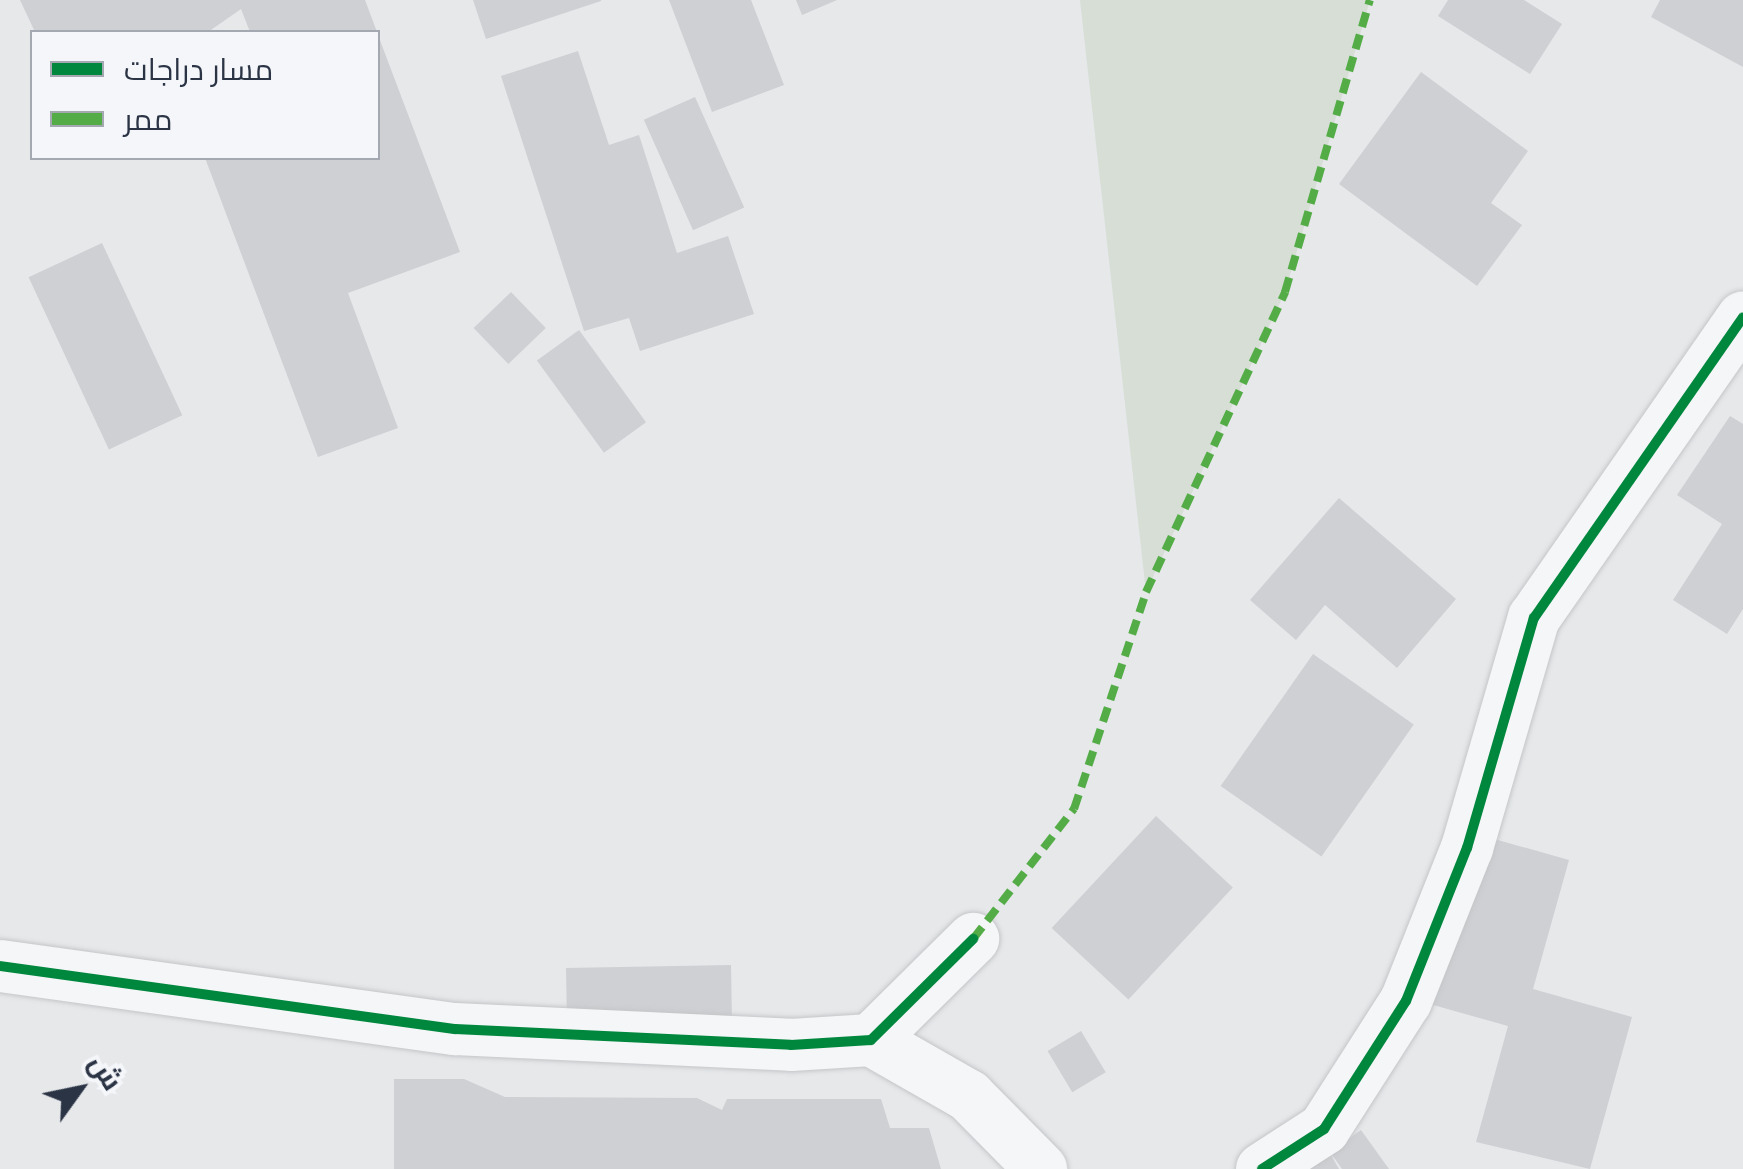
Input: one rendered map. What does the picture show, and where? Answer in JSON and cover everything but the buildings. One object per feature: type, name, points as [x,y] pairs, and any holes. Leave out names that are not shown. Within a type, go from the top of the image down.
[{"type":"street","points":[[1262,1169],[1324,1129],[1406,1001],[1467,848],[1534,618],[1743,317]]},
{"type":"street","points":[[871,1040],[973,939]]},
{"type":"street","points":[[0,966],[456,1029],[790,1046],[871,1040],[970,1096],[1042,1169]]},
{"type":"shaded area","points":[[1080,0],[1370,0],[1285,292],[1146,592]]},
{"type":"marked path","points":[[973,939],[1074,809],[1146,592],[1285,292],[1370,0]]},
{"type":"cycle path","points":[[1262,1169],[1324,1129],[1406,1001],[1467,848],[1534,618],[1743,317]]},
{"type":"cycle path","points":[[0,966],[455,1029],[791,1045],[871,1040],[973,939]]}]
